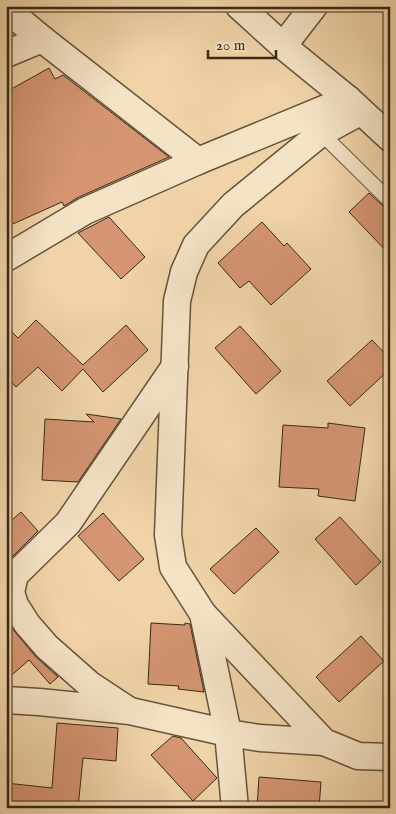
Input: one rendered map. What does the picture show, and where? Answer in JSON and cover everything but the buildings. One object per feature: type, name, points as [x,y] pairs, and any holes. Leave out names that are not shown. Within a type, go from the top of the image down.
[{"type":"street","points":[[239,6],[282,46],[390,138]]},
{"type":"street","points":[[282,46],[314,6]]},
{"type":"street","points":[[6,9],[198,160]]},
{"type":"street","points":[[6,54],[42,39]]},
{"type":"street","points":[[6,258],[85,211],[198,160],[354,106]]},
{"type":"street","points":[[324,742],[202,614],[173,567],[168,534],[177,301],[184,272],[196,245],[233,204],[354,106]]},
{"type":"street","points":[[130,711],[89,684],[48,647],[26,624],[10,592],[15,575],[68,523],[175,366]]},
{"type":"street","points":[[202,614],[228,733],[235,808]]},
{"type":"street","points":[[6,700],[130,711],[228,733],[260,738],[324,742],[358,756],[390,757]]},
{"type":"lane","points":[[321,133],[390,201]]}]
